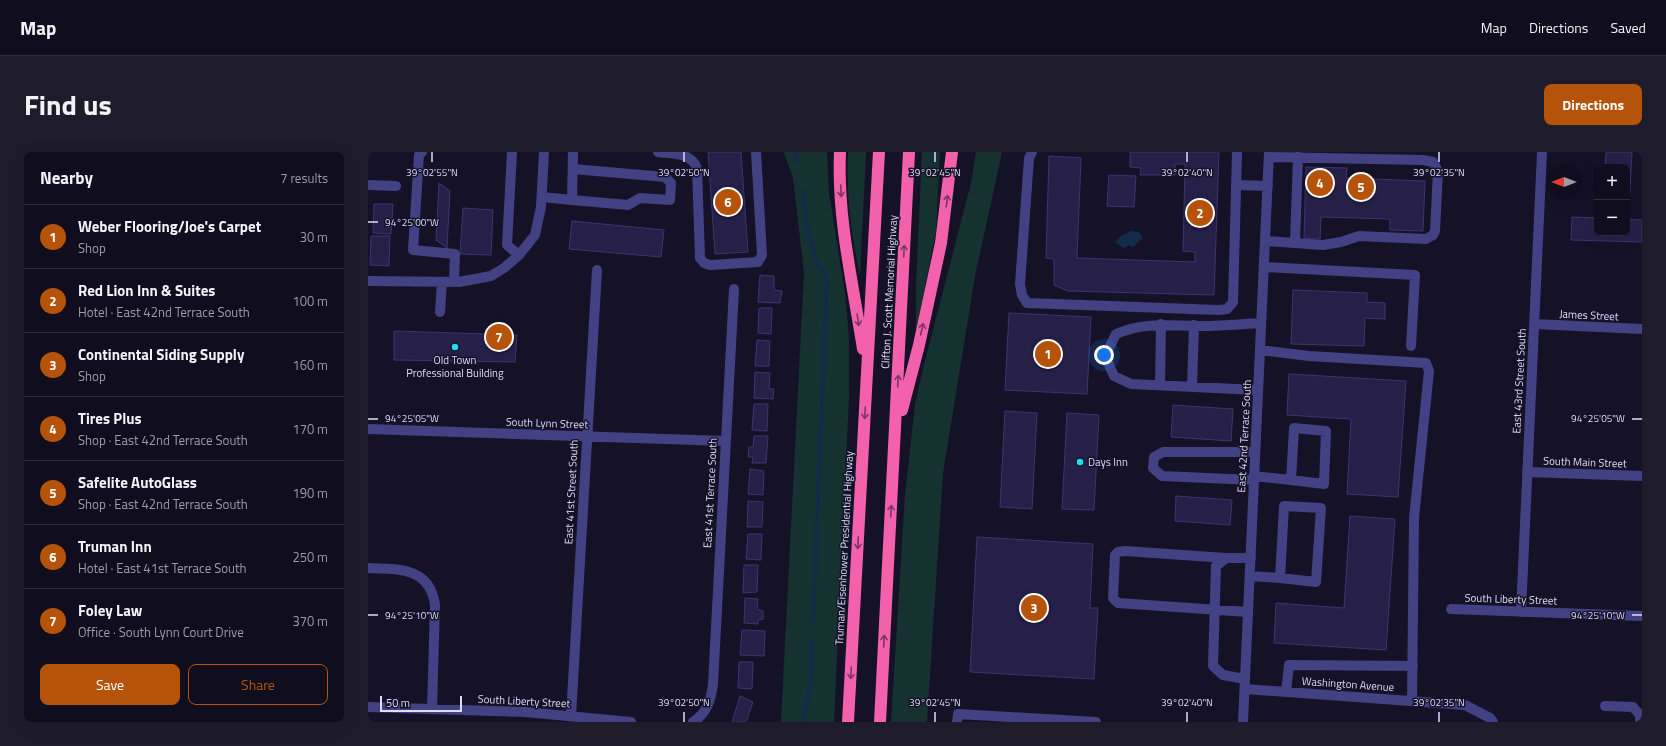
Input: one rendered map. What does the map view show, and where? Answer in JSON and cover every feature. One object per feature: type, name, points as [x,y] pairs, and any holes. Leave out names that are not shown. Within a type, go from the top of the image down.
[{"type":"highway","points":[[840,152],[841,196],[845,236],[867,374]]},
{"type":"highway","name":"Clifton J. Scott Memorial Highway","points":[[867,374],[879,152]]},
{"type":"highway","name":"Clifton J. Scott Memorial Highway","points":[[895,434],[909,152]]},
{"type":"highway","points":[[880,722],[895,434],[919,345],[942,243],[952,152]]},
{"type":"highway","name":"Truman/Eisenhower Presidential Highway","points":[[848,722],[867,374]]},
{"type":"street","points":[[422,152],[419,155],[413,250],[455,254],[454,282]]},
{"type":"street","points":[[512,152],[507,245],[519,255]]},
{"type":"street","points":[[368,281],[454,282],[491,276],[519,255],[534,235],[541,206],[544,152]]},
{"type":"street","points":[[572,200],[574,152]]},
{"type":"street","points":[[658,152],[688,156],[694,160],[697,168],[700,258],[704,263],[710,265],[758,262],[762,256],[756,152]]},
{"type":"street","points":[[1032,152],[1029,158],[1028,166],[1020,284],[1022,295],[1027,303],[1219,310],[1227,308],[1233,302],[1237,152]]},
{"type":"street","name":"East 43rd Street South","points":[[1521,612],[1542,152]]},
{"type":"street","points":[[1265,241],[1323,245],[1341,242],[1359,236],[1426,238],[1433,235],[1435,231],[1438,171],[1433,162],[1423,160],[1298,157],[1269,154]]},
{"type":"street","name":"East 42nd Terrace South","points":[[1243,722],[1269,154]]},
{"type":"street","points":[[1295,243],[1298,157]]},
{"type":"street","points":[[542,197],[628,205],[640,198],[670,200],[671,183],[665,177],[573,169]]},
{"type":"street","points":[[368,185],[396,186]]},
{"type":"street","points":[[1236,185],[1268,186]]},
{"type":"street","points":[[1264,267],[1415,275],[1411,346]]},
{"type":"street","name":"East 41st Street South","points":[[571,716],[596,270]]},
{"type":"street","points":[[440,312],[442,282]]},
{"type":"street","name":"East 41st Terrace South","points":[[693,722],[701,716],[707,708],[711,697],[734,289]]},
{"type":"street","points":[[1258,390],[1131,384],[1114,376],[1105,356],[1116,334],[1130,328],[1161,324],[1194,326],[1261,324]]},
{"type":"street","points":[[1160,385],[1161,324]]},
{"type":"street","name":"James Street","points":[[1534,324],[1642,329]]},
{"type":"street","points":[[1192,387],[1194,326]]},
{"type":"street","points":[[1260,350],[1309,356],[1426,363],[1430,371],[1414,518],[1412,701]]},
{"type":"street","points":[[1255,452],[1163,452],[1154,457],[1153,468],[1162,476],[1254,478],[1292,480],[1324,484],[1326,431],[1294,428],[1292,480]]},
{"type":"street","name":"South Lynn Street","points":[[368,430],[725,441]]},
{"type":"street","name":"South Main Street","points":[[1527,472],[1642,476]]},
{"type":"street","points":[[1250,576],[1316,582],[1321,508],[1284,506],[1280,578]]},
{"type":"street","points":[[1248,612],[1118,603],[1113,598],[1115,555],[1118,552],[1125,551],[1226,558],[1251,558]]},
{"type":"street","points":[[1215,610],[1216,566],[1226,558]]},
{"type":"street","points":[[368,568],[406,571],[416,574],[426,583],[434,595],[432,709]]},
{"type":"street","name":"South Liberty Street","points":[[1451,609],[1642,616]]},
{"type":"street","name":"Washington Avenue","points":[[1215,610],[1213,666],[1224,675],[1245,684],[1286,692],[1465,705],[1490,718],[1493,722]]},
{"type":"street","points":[[1286,692],[1289,665],[1413,666]]},
{"type":"street","points":[[1605,706],[1633,707],[1640,715],[1640,722]]},
{"type":"street","name":"South Liberty Street","points":[[368,707],[571,716],[631,722]]},
{"type":"street","points":[[957,722],[958,714],[1096,722]]},
{"type":"green space","points":[[784,152],[827,152],[829,193],[845,293],[849,338],[849,397],[834,722],[781,722],[804,273],[793,178]]},
{"type":"green space","points":[[848,152],[866,152],[860,276],[850,214]]},
{"type":"green space","points":[[922,152],[940,152],[936,231],[916,333],[916,286]]},
{"type":"green space","points":[[976,152],[1002,152],[975,276],[943,473],[927,722],[891,722],[905,495],[915,404],[971,183]]},
{"type":"water","points":[[1131,231],[1139,232],[1143,238],[1133,247],[1129,245],[1123,248],[1115,242],[1122,235]]},
{"type":"building","points":[[708,152],[741,152],[748,252],[715,254]]},
{"type":"building","points":[[1130,152],[1219,152],[1214,295],[1068,291],[1054,285],[1054,259],[1046,258],[1049,156],[1081,158],[1077,258],[1195,262],[1195,252],[1183,251],[1185,164],[1175,164],[1175,175],[1140,175],[1141,168],[1130,167]]},
{"type":"building","points":[[1606,152],[1632,152],[1630,189],[1630,164],[1605,164]]},
{"type":"building","points":[[1306,167],[1347,168],[1346,178],[1425,181],[1423,231],[1390,230],[1390,219],[1321,217],[1320,239],[1304,239]]},
{"type":"building","points":[[1109,175],[1136,176],[1134,207],[1107,206]]},
{"type":"building","points":[[439,183],[450,191],[447,248],[436,240]]},
{"type":"building","points":[[374,204],[393,204],[391,234],[373,233]]},
{"type":"building","points":[[463,208],[493,210],[491,255],[460,254]]},
{"type":"building","points":[[1572,217],[1594,218],[1594,236],[1630,236],[1630,219],[1642,220],[1642,242],[1571,240]]},
{"type":"building","points":[[572,221],[664,230],[661,257],[569,249]]},
{"type":"building","points":[[371,236],[390,236],[389,266],[370,265]]},
{"type":"building","points":[[760,275],[774,276],[774,290],[782,291],[780,303],[758,302]]},
{"type":"building","points":[[1293,290],[1367,293],[1367,302],[1385,303],[1385,319],[1365,318],[1364,346],[1291,344]]},
{"type":"building","points":[[759,308],[772,308],[771,334],[758,333]]},
{"type":"building","points":[[1009,313],[1091,317],[1087,394],[1005,390]]},
{"type":"building","name":"Old Town Professional Building","points":[[394,331],[517,335],[515,362],[394,360]]},
{"type":"building","points":[[757,340],[770,341],[769,366],[755,366]]},
{"type":"building","points":[[755,372],[770,373],[769,389],[774,389],[773,399],[754,398]]},
{"type":"building","points":[[1289,374],[1406,381],[1398,497],[1347,494],[1351,419],[1287,415]]},
{"type":"building","points":[[754,404],[768,404],[767,431],[752,430]]},
{"type":"building","points":[[1173,405],[1233,409],[1231,441],[1171,437]]},
{"type":"building","points":[[1005,411],[1037,413],[1032,509],[1000,507]]},
{"type":"building","name":"Days Inn","points":[[1067,413],[1099,415],[1094,510],[1062,509]]},
{"type":"building","points":[[754,436],[768,436],[766,463],[752,463],[753,457],[748,457],[749,447],[753,447]]},
{"type":"building","points":[[750,469],[764,471],[763,495],[748,494]]},
{"type":"building","points":[[1176,496],[1232,500],[1230,525],[1175,521]]},
{"type":"building","points":[[748,501],[763,502],[762,527],[747,527]]},
{"type":"building","points":[[1350,516],[1395,519],[1386,650],[1274,643],[1276,603],[1344,608]]},
{"type":"building","points":[[748,534],[762,534],[761,560],[746,559]]},
{"type":"building","points":[[977,537],[1093,544],[1090,608],[1098,608],[1094,679],[970,672]]},
{"type":"building","points":[[744,565],[758,565],[757,592],[743,593]]},
{"type":"building","points":[[745,598],[758,599],[757,609],[763,611],[763,619],[758,620],[758,624],[744,623]]},
{"type":"building","points":[[742,630],[765,631],[764,656],[740,655]]},
{"type":"building","points":[[739,662],[753,662],[752,689],[738,688]]},
{"type":"building","points":[[740,696],[753,702],[746,722],[732,722]]},
{"type":"waterway","points":[[795,152],[797,161]]},
{"type":"waterway","points":[[803,191],[807,227],[815,258],[827,279],[813,623]]},
{"type":"waterway","points":[[802,722],[811,685],[812,641]]},
{"type":"place","name":"Tires Plus","points":[[1320,183]]},
{"type":"place","name":"Safelite AutoGlass","points":[[1361,187]]},
{"type":"place","name":"Truman Inn","points":[[728,202]]},
{"type":"place","name":"Red Lion Inn & Suites","points":[[1200,213]]},
{"type":"place","name":"Foley Law","points":[[499,337]]},
{"type":"place","name":"Old Town Professional Building","points":[[455,347]]},
{"type":"place","name":"Weber Flooring/Joe's Carpet","points":[[1048,354]]},
{"type":"place","name":"Days Inn","points":[[1080,462]]},
{"type":"place","name":"Continental Siding Supply","points":[[1034,608]]}]
